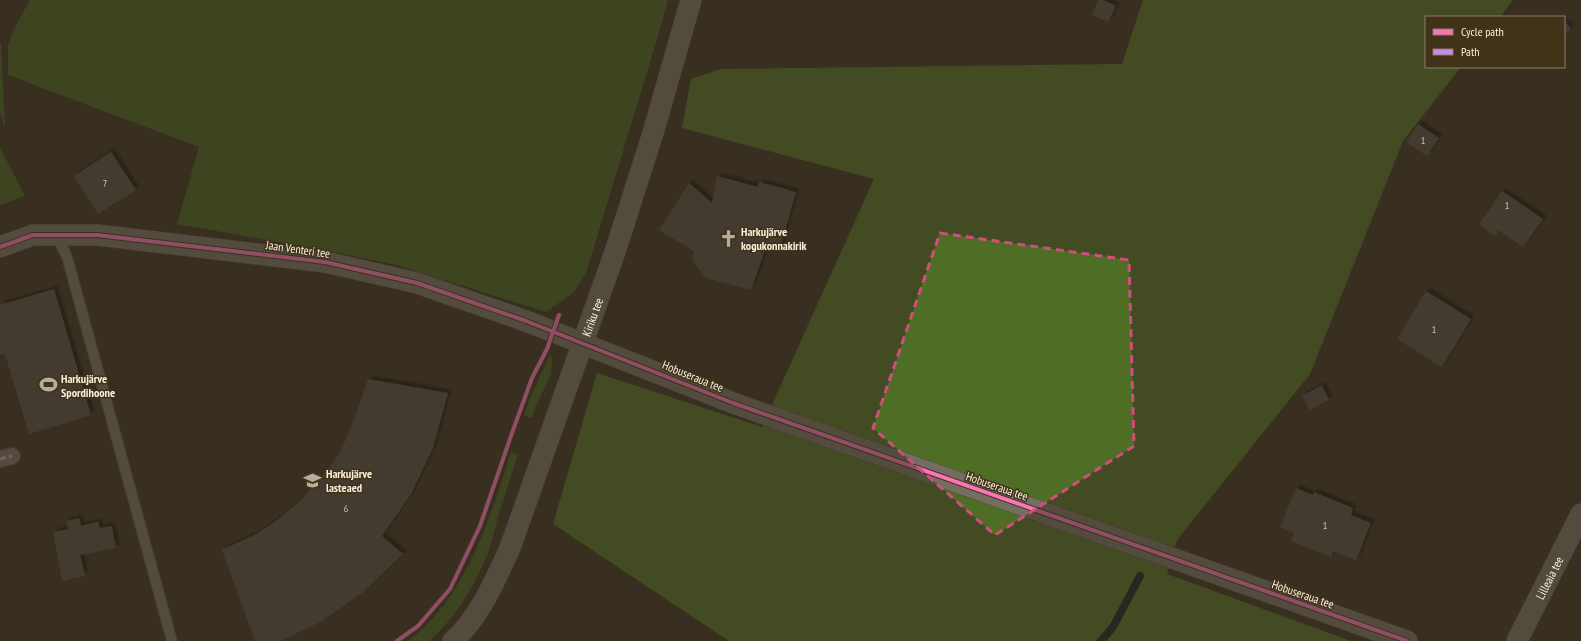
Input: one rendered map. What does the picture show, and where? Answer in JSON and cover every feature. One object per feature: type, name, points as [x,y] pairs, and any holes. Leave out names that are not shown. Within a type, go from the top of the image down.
[{"type":"street","name":"Kiriku tee","points":[[453,641],[460,635],[480,607],[510,548],[584,343],[616,249],[691,0]]},
{"type":"street","name":"Jaan Venteri tee","points":[[0,247],[33,235],[97,235],[325,262],[417,283],[584,343]]},
{"type":"street","name":"Hobuseraua tee","points":[[584,343],[733,403],[1407,641]]},
{"type":"street","name":"Lilleaia tee","points":[[1517,641],[1581,514]]},
{"type":"lane","points":[[56,235],[67,257],[172,641]]},
{"type":"highlighted area","points":[[940,233],[1129,260],[1134,446],[995,535],[873,428]]},
{"type":"green space","points":[[30,0],[668,0],[586,273],[574,292],[546,312],[400,266],[325,250],[177,224],[199,147],[8,75],[8,45],[13,31]]},
{"type":"green space","points":[[1143,0],[1513,0],[1501,16],[1425,16],[1425,68],[1460,68],[1403,141],[1310,374],[1177,540],[1167,574],[1351,641],[729,641],[553,524],[597,373],[762,427],[874,179],[682,128],[691,79],[721,69],[1122,64]]},
{"type":"green space","points":[[1,43],[5,128],[0,111]]},
{"type":"green space","points":[[0,148],[25,196],[0,205]]},
{"type":"green space","points":[[550,354],[552,360],[551,374],[532,418],[524,415]]},
{"type":"green space","points":[[511,452],[518,454],[488,553],[477,577],[456,612],[429,641],[408,641],[428,623],[446,603],[461,580],[484,529]]},
{"type":"building","points":[[1098,0],[1103,0],[1116,6],[1108,22],[1092,15]]},
{"type":"building","points":[[1565,23],[1571,28],[1565,36]]},
{"type":"building","points":[[1418,124],[1439,138],[1427,156],[1406,142]]},
{"type":"building","points":[[111,152],[136,190],[98,214],[74,176]]},
{"type":"building","name":"Harkujärve kogukonnakirik","points":[[717,176],[758,187],[759,182],[796,192],[780,249],[767,245],[751,290],[706,278],[692,260],[694,251],[659,230],[689,183],[712,203]]},
{"type":"building","points":[[1502,191],[1543,219],[1523,247],[1498,230],[1495,236],[1479,224]]},
{"type":"building","name":"Harkujärve Spordihoone","points":[[54,289],[91,415],[29,434],[5,354],[0,355],[0,305]]},
{"type":"building","points":[[1426,291],[1471,319],[1442,367],[1397,339]]},
{"type":"building","name":"Harkujärve lasteaed","points":[[368,379],[448,393],[433,448],[411,494],[382,536],[403,554],[362,593],[320,622],[281,641],[255,641],[222,550],[258,533],[280,518],[302,499],[321,478],[340,453],[354,420]]},
{"type":"building","points":[[1322,385],[1329,400],[1310,410],[1302,396]]},
{"type":"building","points":[[1296,488],[1313,495],[1314,492],[1353,508],[1351,515],[1371,523],[1356,560],[1333,551],[1331,557],[1291,541],[1294,533],[1280,527]]},
{"type":"building","points":[[79,518],[81,526],[98,522],[100,528],[112,526],[116,548],[80,555],[85,576],[62,581],[53,532],[68,529],[66,521]]},
{"type":"waterway","points":[[1101,641],[1113,627],[1140,576]]},
{"type":"marked path","points":[[0,459],[12,456]]},
{"type":"cycle path","points":[[0,247],[33,235],[97,235],[325,262],[417,283],[526,321],[733,403],[1407,641]]},
{"type":"cycle path","points":[[397,641],[418,626],[450,589],[480,526],[532,378],[547,349],[559,315]]},
{"type":"place","name":"Harkujärve kogukonnakirik","points":[[728,238]]},
{"type":"place","name":"Harkujärve Spordihoone","points":[[48,385]]},
{"type":"place","name":"Harkujärve lasteaed","points":[[313,480]]}]
